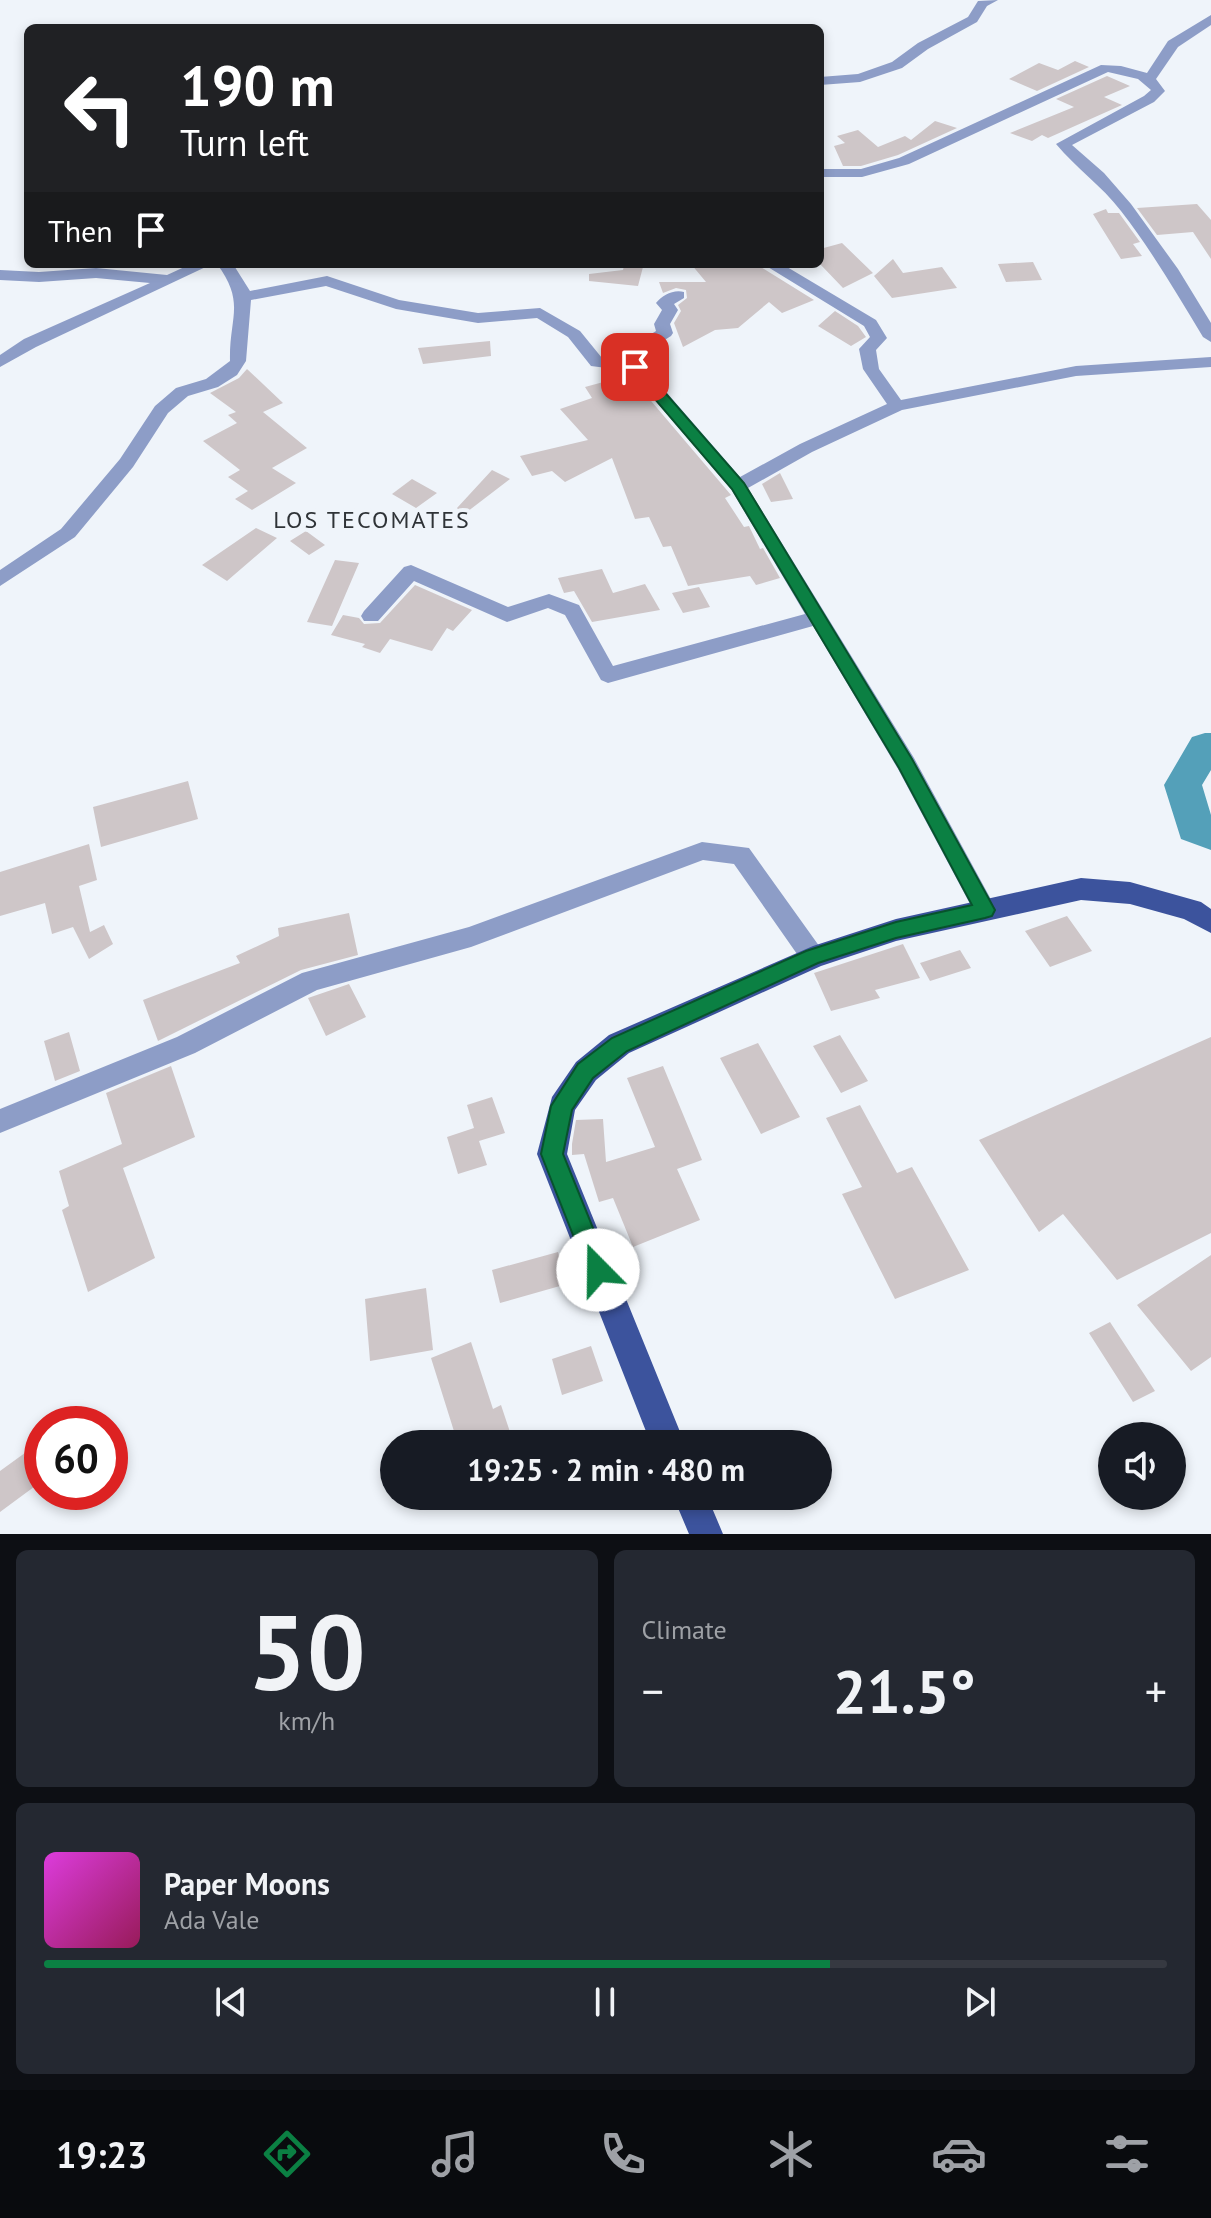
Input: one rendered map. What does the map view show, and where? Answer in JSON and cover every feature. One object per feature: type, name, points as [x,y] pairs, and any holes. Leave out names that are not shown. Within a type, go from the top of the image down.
[{"type":"main road","points":[[662,1430],[552,1154],[562,1106],[586,1071],[619,1044],[813,957],[896,930],[1081,889],[1130,893],[1192,910],[1211,922]]},
{"type":"main road","points":[[696,1510],[706,1534]]},
{"type":"street","points":[[824,81],[860,78],[897,65],[923,46],[973,19],[982,4],[992,0]]},
{"type":"street","points":[[1149,79],[1173,44],[1211,19]]},
{"type":"street","points":[[824,173],[862,173],[904,161],[1106,68],[1129,70],[1149,79],[1158,91],[1149,99],[1063,144],[1099,176],[1126,207],[1172,272],[1211,337]]},
{"type":"street","points":[[0,579],[68,533],[127,463],[161,410],[182,392],[212,383],[231,371],[238,361],[241,297],[240,285],[228,268]]},
{"type":"street","points":[[778,268],[870,323],[879,338],[867,349],[871,369],[897,406]]},
{"type":"street","points":[[0,275],[39,277],[168,272]]},
{"type":"street","points":[[0,362],[30,343],[168,272]]},
{"type":"street","points":[[241,297],[327,281],[396,304],[478,318],[540,313],[574,334],[597,362],[635,367],[738,486],[906,764],[985,910]]},
{"type":"street","points":[[617,363],[665,333],[662,324],[670,310],[664,303],[678,295]]},
{"type":"street","points":[[738,486],[806,448],[897,406],[1076,371],[1211,362]]},
{"type":"street","points":[[371,616],[411,572],[507,615],[549,601],[572,610],[608,675],[818,618]]},
{"type":"street","points":[[0,1121],[186,1045],[311,981],[471,937],[702,851],[741,855],[813,957]]},
{"type":"building","points":[[1075,61],[1089,67],[1037,91],[1009,79],[1039,63],[1058,70]]},
{"type":"building","points":[[1107,76],[1130,86],[1104,97],[1122,105],[1048,138],[1042,135],[1032,141],[1010,133],[1074,107],[1056,99]]},
{"type":"building","points":[[935,121],[957,128],[898,155],[861,166],[843,166],[834,146],[845,143],[837,136],[858,130],[878,147],[905,136],[911,140]]},
{"type":"building","points":[[1197,204],[1211,220],[1211,259],[1193,232],[1157,235],[1137,208]]},
{"type":"building","points":[[1106,209],[1108,213],[1119,213],[1140,242],[1133,244],[1142,256],[1121,259],[1093,214]]},
{"type":"building","points":[[842,243],[873,273],[843,288],[824,268],[824,248]]},
{"type":"building","points":[[893,259],[903,273],[942,267],[957,288],[892,298],[874,276]]},
{"type":"building","points":[[1033,262],[1042,280],[1006,282],[998,264]]},
{"type":"building","points":[[643,268],[638,286],[589,281],[589,274]]},
{"type":"building","points":[[694,268],[762,268],[814,300],[782,313],[769,302],[738,328],[715,330],[683,347],[674,323],[681,311],[678,305],[687,298],[686,290],[676,288],[663,293],[659,282],[706,282]]},
{"type":"building","points":[[835,311],[858,326],[866,337],[851,346],[818,326]]},
{"type":"building","points":[[490,341],[491,356],[423,364],[418,348]]},
{"type":"building","points":[[247,369],[283,403],[263,412],[307,448],[272,468],[296,483],[252,510],[235,499],[248,491],[228,477],[240,470],[203,441],[237,423],[228,415],[236,412],[210,393],[239,378]]},
{"type":"building","points":[[629,375],[731,495],[725,498],[744,527],[749,526],[780,578],[756,585],[750,576],[688,586],[671,546],[663,547],[649,517],[635,519],[612,458],[565,482],[552,471],[532,476],[520,456],[588,440],[560,409],[592,398],[585,387]]},
{"type":"building","points":[[492,470],[510,479],[463,515],[457,508]]},
{"type":"building","points":[[780,473],[793,499],[771,502],[762,484]]},
{"type":"building","points":[[412,479],[437,493],[416,508],[392,494]]},
{"type":"building","points":[[256,528],[277,538],[227,581],[202,565]]},
{"type":"building","points":[[306,531],[325,545],[309,555],[290,541]]},
{"type":"building","points":[[335,560],[359,563],[332,626],[307,622]]},
{"type":"building","points":[[602,569],[613,593],[645,584],[660,610],[592,622],[574,591],[564,593],[558,578]]},
{"type":"building","points":[[415,585],[472,610],[453,631],[447,628],[432,651],[390,639],[380,653],[362,647],[365,644],[331,635],[343,615],[359,618],[364,624],[380,623]]},
{"type":"building","points":[[699,587],[710,607],[683,613],[672,593]]},
{"type":"building","points":[[188,781],[198,819],[101,847],[93,807]]},
{"type":"building","points":[[89,844],[97,880],[79,886],[90,932],[104,925],[113,944],[89,959],[73,927],[52,934],[45,903],[0,916],[0,872]]},
{"type":"building","points":[[349,913],[358,955],[301,970],[158,1041],[143,1000],[240,963],[236,956],[279,936],[278,928]]},
{"type":"building","points":[[1067,916],[1092,951],[1050,967],[1025,931]]},
{"type":"building","points":[[903,944],[920,978],[875,990],[880,998],[831,1011],[814,973]]},
{"type":"building","points":[[960,950],[971,968],[930,981],[920,963]]},
{"type":"building","points":[[349,984],[366,1017],[326,1036],[308,998]]},
{"type":"building","points":[[69,1032],[80,1071],[55,1081],[44,1041]]},
{"type":"building","points":[[840,1035],[868,1081],[841,1093],[813,1046]]},
{"type":"building","points":[[1211,1037],[1211,1233],[1117,1280],[1063,1214],[1039,1232],[979,1140]]},
{"type":"building","points":[[758,1043],[800,1117],[761,1134],[720,1058]]},
{"type":"building","points":[[171,1066],[195,1137],[123,1168],[155,1258],[88,1292],[62,1210],[69,1206],[59,1171],[122,1144],[106,1093]]},
{"type":"building","points":[[663,1066],[702,1160],[677,1169],[700,1220],[633,1247],[613,1198],[599,1202],[584,1154],[572,1155],[572,1144],[576,1120],[603,1119],[606,1162],[655,1147],[627,1078]]},
{"type":"building","points":[[492,1097],[505,1133],[479,1141],[487,1165],[458,1174],[447,1137],[474,1128],[467,1105]]},
{"type":"building","points":[[860,1105],[897,1173],[912,1167],[969,1270],[895,1299],[842,1194],[862,1187],[826,1118]]},
{"type":"building","points":[[558,1252],[567,1284],[500,1303],[492,1270]]},
{"type":"building","points":[[1211,1255],[1211,1357],[1191,1371],[1137,1305]]},
{"type":"building","points":[[426,1288],[433,1350],[370,1361],[365,1299]]},
{"type":"building","points":[[1110,1322],[1155,1391],[1133,1402],[1089,1333]]},
{"type":"building","points":[[471,1342],[493,1409],[501,1405],[509,1430],[454,1430],[431,1358]]},
{"type":"building","points":[[591,1346],[603,1381],[562,1395],[552,1359]]},
{"type":"building","points":[[24,1454],[24,1494],[0,1512],[0,1471]]},
{"type":"waterway","points":[[1211,747],[1205,747],[1183,785],[1195,828],[1211,834]]},
{"type":"district","name":"LOS TECOMATES","points":[[372,520]]},
{"type":"route","points":[[598,1270],[552,1154],[562,1106],[586,1071],[619,1044],[813,957],[896,930],[985,910],[906,764],[738,486],[635,367]]}]
